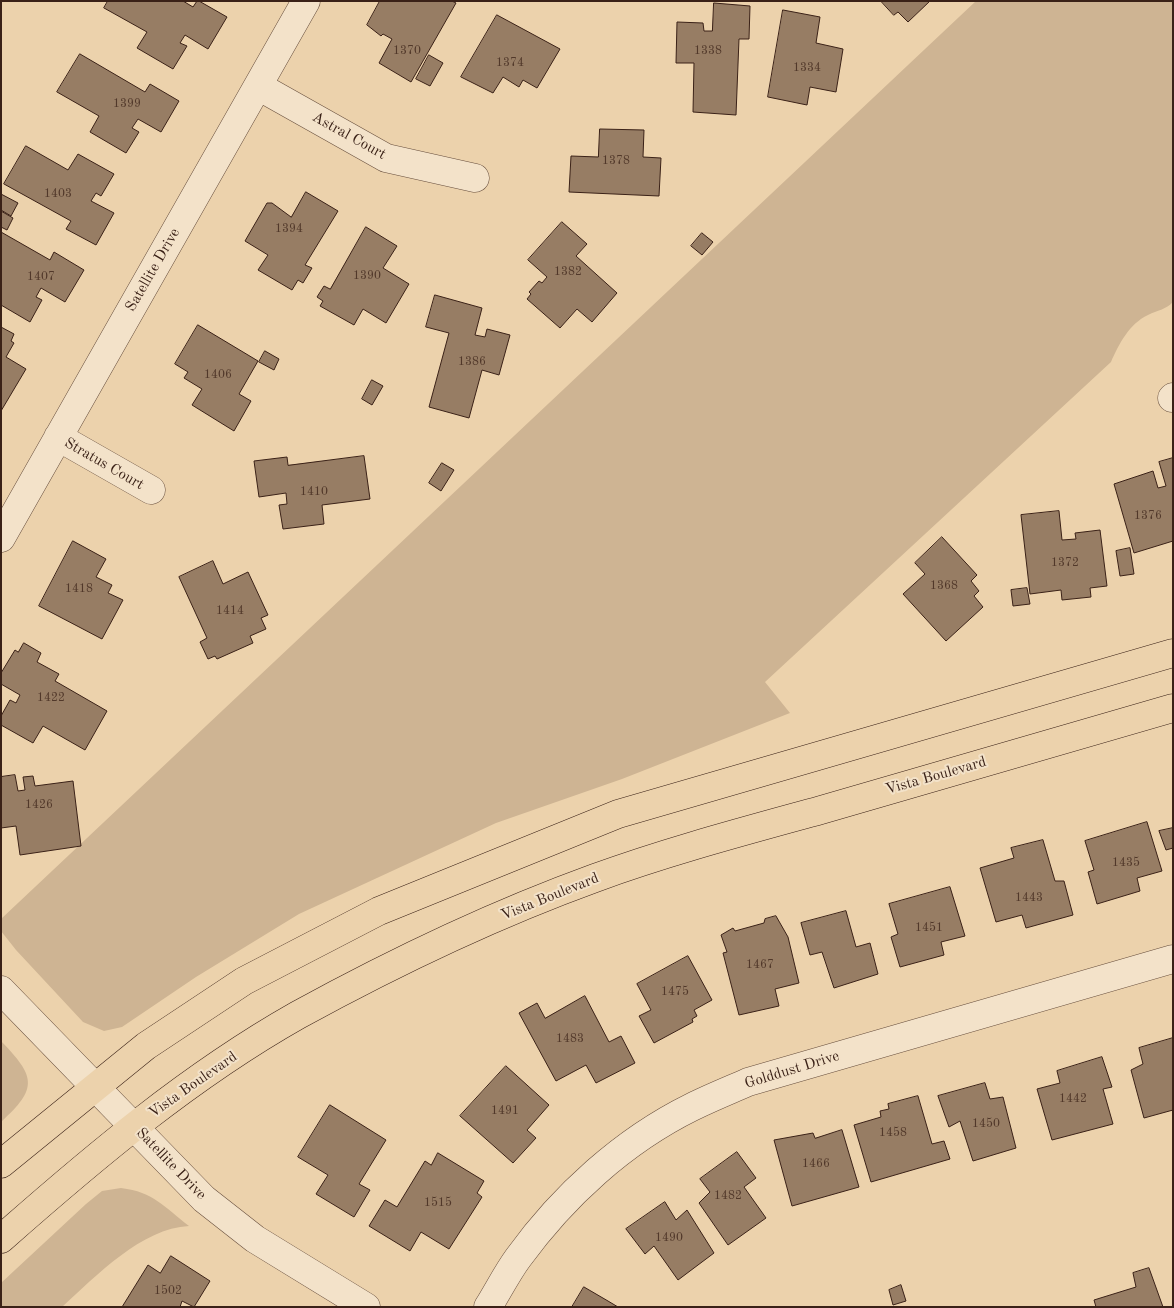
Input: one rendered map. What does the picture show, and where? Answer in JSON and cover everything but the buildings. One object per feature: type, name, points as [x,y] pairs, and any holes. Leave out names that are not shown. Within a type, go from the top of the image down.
[{"type":"main road","points":[[1,1164],[146,1046],[244,981],[379,911],[618,814],[1173,653]]},
{"type":"main road","name":"Vista Boulevard","points":[[1,1239],[85,1165],[204,1075],[296,1016],[392,966],[492,920],[594,878],[698,845],[1173,708]]},
{"type":"street","name":"Satellite Drive","points":[[1,538],[306,1]]},
{"type":"street","name":"Astral Court","points":[[258,86],[386,158],[475,178]]},
{"type":"street","name":"Stratus Court","points":[[58,437],[151,490]]},
{"type":"street","name":"Golddust Drive","points":[[488,1307],[517,1259],[555,1211],[600,1168],[642,1137],[692,1107],[748,1082],[1173,959]]},
{"type":"street","name":"Satellite Drive","points":[[1,990],[204,1199],[248,1234],[366,1307]]},
{"type":"shaded area","points":[[976,1],[1173,1],[1173,302],[1135,324],[1121,342],[1111,362],[765,682],[790,713],[622,779],[496,823],[299,914],[196,977],[122,1027],[104,1031],[83,1022],[16,950],[1,931],[1,919]]},
{"type":"shaded area","points":[[1,1041],[21,1064],[28,1082],[27,1091],[22,1100],[1,1122]]},
{"type":"shaded area","points":[[121,1188],[142,1193],[158,1201],[189,1226],[171,1229],[137,1244],[105,1268],[62,1307],[1,1307],[1,1283],[102,1191]]}]
